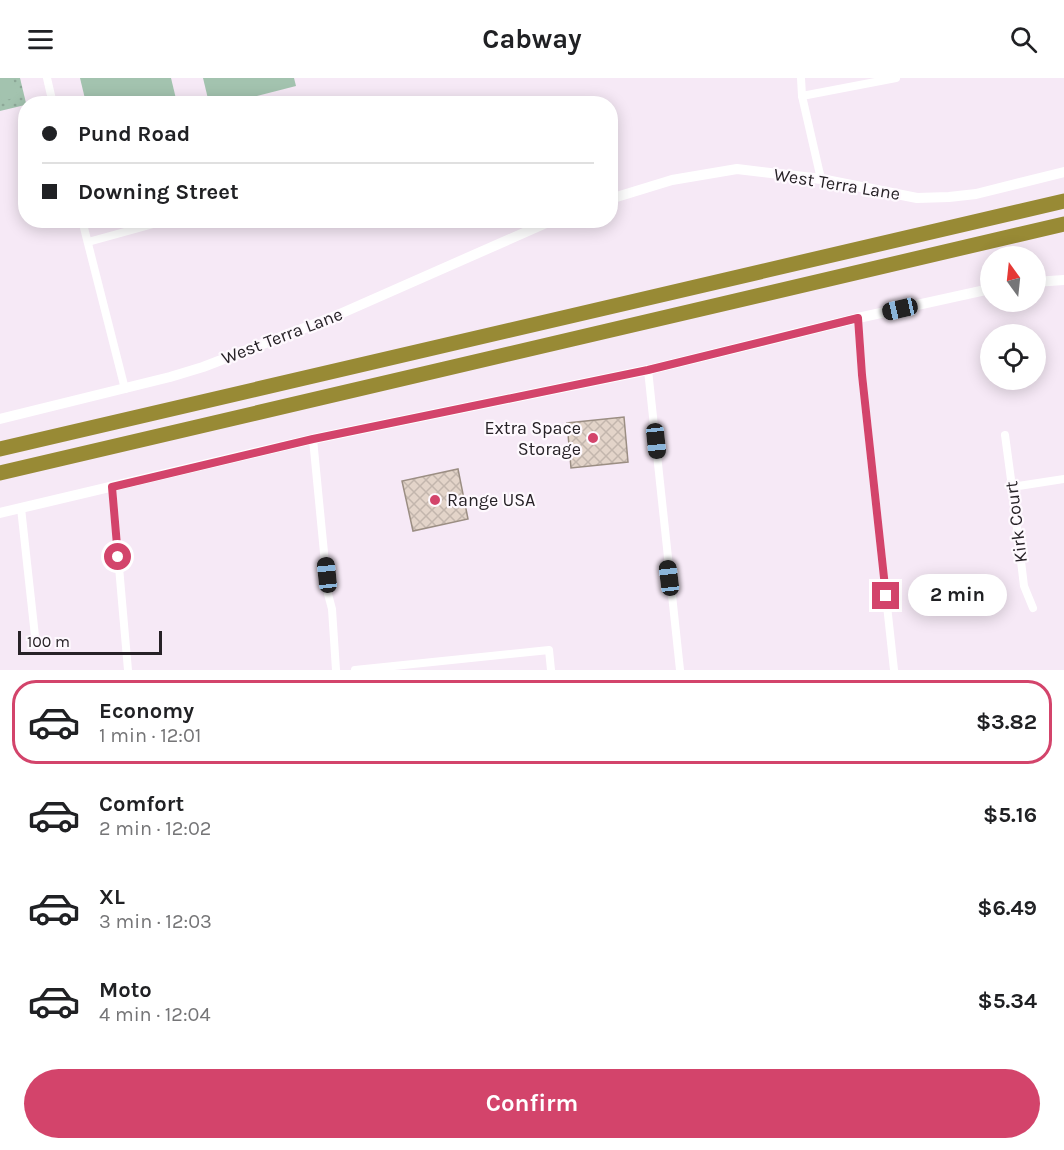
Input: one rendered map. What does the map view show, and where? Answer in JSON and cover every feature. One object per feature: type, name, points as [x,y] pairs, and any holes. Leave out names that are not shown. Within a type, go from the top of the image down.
[{"type":"highway","points":[[0,449],[1064,201]]},
{"type":"highway","points":[[0,473],[1064,224]]},
{"type":"street","points":[[47,78],[51,96]]},
{"type":"street","points":[[801,78],[802,96],[821,179]]},
{"type":"street","points":[[802,96],[896,78]]},
{"type":"street","name":"West Terra Lane","points":[[618,197],[672,180],[737,170],[821,179],[917,198],[976,194],[1064,172]]},
{"type":"street","points":[[84,228],[125,388]]},
{"type":"street","points":[[88,242],[139,228]]},
{"type":"street","name":"West Terra Lane","points":[[0,419],[189,372],[333,317],[535,228]]},
{"type":"street","points":[[1046,281],[1064,280]]},
{"type":"street","points":[[0,513],[313,439],[648,370],[858,318],[980,291]]},
{"type":"street","points":[[858,318],[862,375],[894,670]]},
{"type":"street","points":[[648,370],[680,670]]},
{"type":"street","name":"Kirk Court","points":[[1005,435],[1024,586],[1033,608]]},
{"type":"street","points":[[313,439],[327,583],[332,609],[336,670]]},
{"type":"street","points":[[1012,487],[1064,479]]},
{"type":"street","points":[[112,487],[129,670]]},
{"type":"street","points":[[21,508],[35,636]]},
{"type":"street","points":[[355,670],[431,666],[549,650],[551,670]]},
{"type":"green space","points":[[0,78],[20,78],[24,96],[18,96],[18,107],[0,111]]},
{"type":"green space","points":[[0,78],[13,78],[18,97],[2,101]]},
{"type":"green space","points":[[80,78],[171,78],[175,96],[84,96]]},
{"type":"green space","points":[[203,78],[294,78],[296,86],[257,96],[207,96]]},
{"type":"building","points":[[624,417],[628,462],[571,468],[567,423]]},
{"type":"building","name":"Range USA","points":[[458,469],[468,519],[413,531],[402,481]]},
{"type":"place","name":"Extra Space Storage","points":[[593,438]]},
{"type":"place","name":"Range USA","points":[[435,500]]},
{"type":"route","points":[[118,557],[112,487],[313,439],[648,370],[858,318],[886,596]]}]
